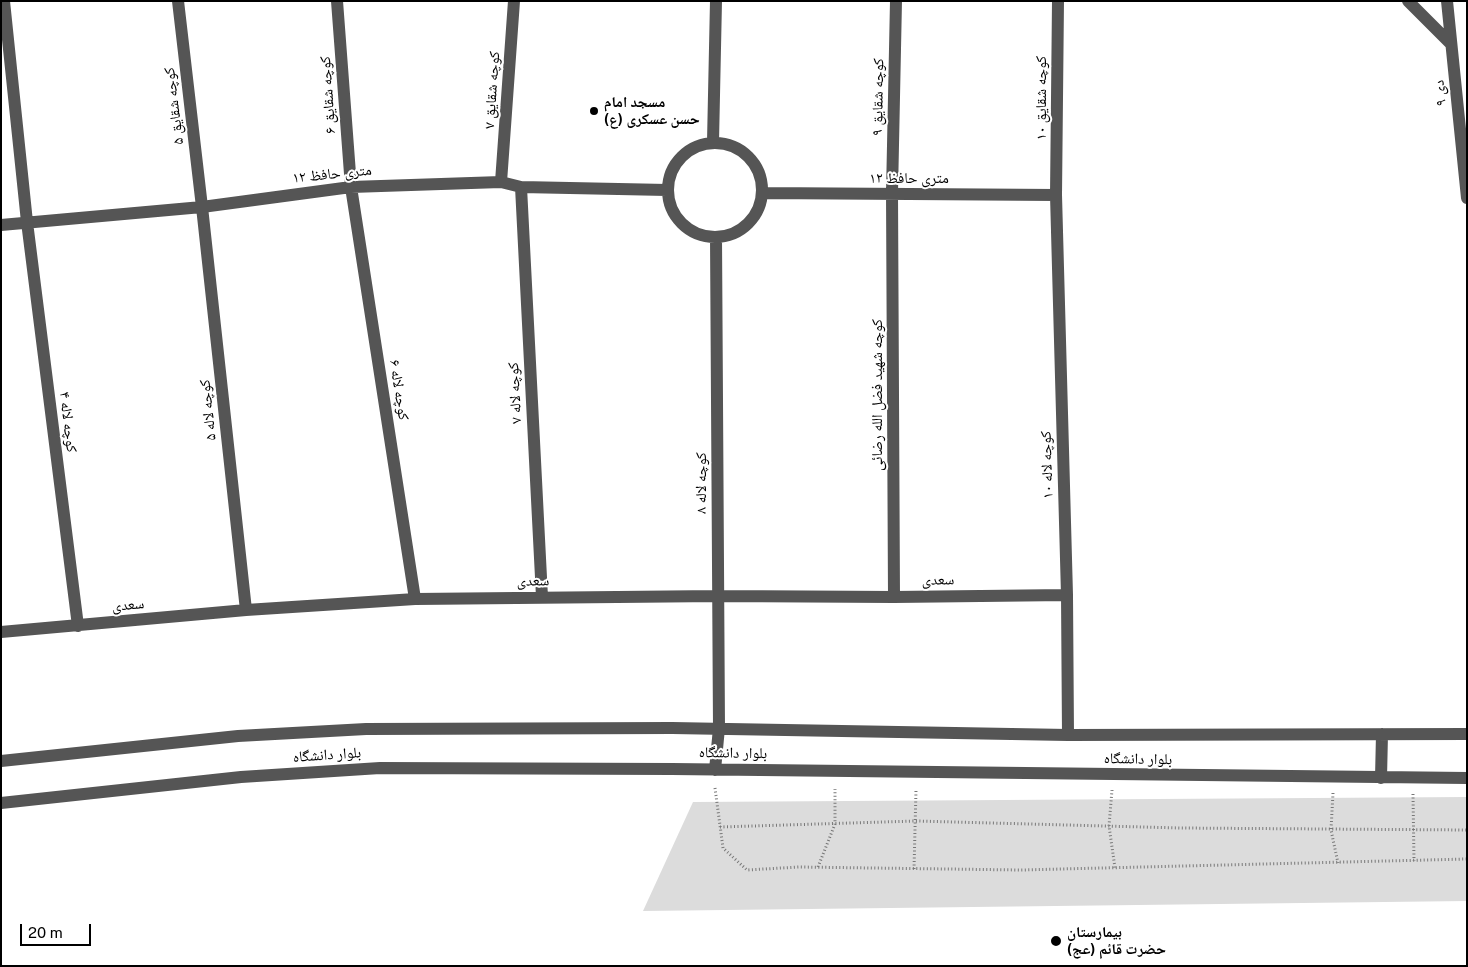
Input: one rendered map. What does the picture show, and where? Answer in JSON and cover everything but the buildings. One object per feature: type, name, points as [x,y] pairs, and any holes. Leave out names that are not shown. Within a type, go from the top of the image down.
[{"type":"street","name":"کوچه لاله ۴","points":[[4,1],[27,222],[78,626]]},
{"type":"street","name":"کوچه شقایق ۵","points":[[178,1],[202,207]]},
{"type":"street","name":"کوچه شقایق ۶","points":[[337,1],[351,187]]},
{"type":"street","name":"کوچه شقایق ۷","points":[[502,182],[514,1]]},
{"type":"street","points":[[713,142],[716,1]]},
{"type":"street","name":"کوچه شقایق ۹","points":[[892,193],[896,1]]},
{"type":"street","name":"کوچه شقایق ۱۰","points":[[1056,195],[1058,1]]},
{"type":"street","points":[[1408,1],[1451,44]]},
{"type":"street","name":"۹ دی","points":[[1447,1],[1467,198]]},
{"type":"street","points":[[713,142],[729,144],[754,163],[760,177],[762,193],[759,206],[752,219],[730,235],[716,237],[701,235],[687,228],[677,218],[670,205],[667,190],[676,162],[686,152],[699,145],[713,142]]},
{"type":"street","name":"۱۲ متری حافظ","points":[[1,226],[27,222],[202,207],[351,187],[502,182],[521,187],[667,190]]},
{"type":"street","name":"کوچه لاله ۶","points":[[351,187],[415,599]]},
{"type":"street","name":"کوچه لاله ۷","points":[[521,187],[542,597]]},
{"type":"street","name":"۱۲ متری حافظ","points":[[762,193],[1056,195]]},
{"type":"street","name":"کوچه شهید فضل الله رضائی","points":[[892,193],[894,597]]},
{"type":"street","name":"کوچه لاله ۱۰","points":[[1056,195],[1067,595],[1068,734]]},
{"type":"street","name":"کوچه لاله ۵","points":[[202,207],[246,610]]},
{"type":"street","name":"کوچه لاله ۸","points":[[715,770],[719,728],[716,237]]},
{"type":"street","name":"سعدی","points":[[1,632],[246,610],[415,599],[1067,595]]},
{"type":"street","name":"بلوار دانشگاه","points":[[1,761],[238,736],[366,729],[719,728],[1068,734],[1467,734]]},
{"type":"street","points":[[1381,778],[1382,734]]},
{"type":"street","name":"بلوار دانشگاه","points":[[1,803],[241,777],[380,768],[1467,778]]},
{"type":"path","points":[[818,867],[835,824],[834,771]]},
{"type":"path","points":[[914,869],[916,772]]},
{"type":"path","points":[[1333,778],[1331,830],[1338,863]]},
{"type":"path","points":[[1413,778],[1414,861]]},
{"type":"path","points":[[715,783],[723,848],[747,870],[818,867],[1021,870],[1467,860]]},
{"type":"path","points":[[1115,868],[1109,826],[1112,787],[1119,787]]},
{"type":"path","points":[[720,827],[916,821],[1331,830],[1467,830]]},
{"type":"shaded area","points":[[1467,797],[1467,901],[643,911],[693,802]]},
{"type":"place","name":"مسجد امام حسن عسکری (ع)","points":[[594,111]]},
{"type":"place","name":"بیمارستان حضرت قائم (عج)","points":[[1056,941]]}]
